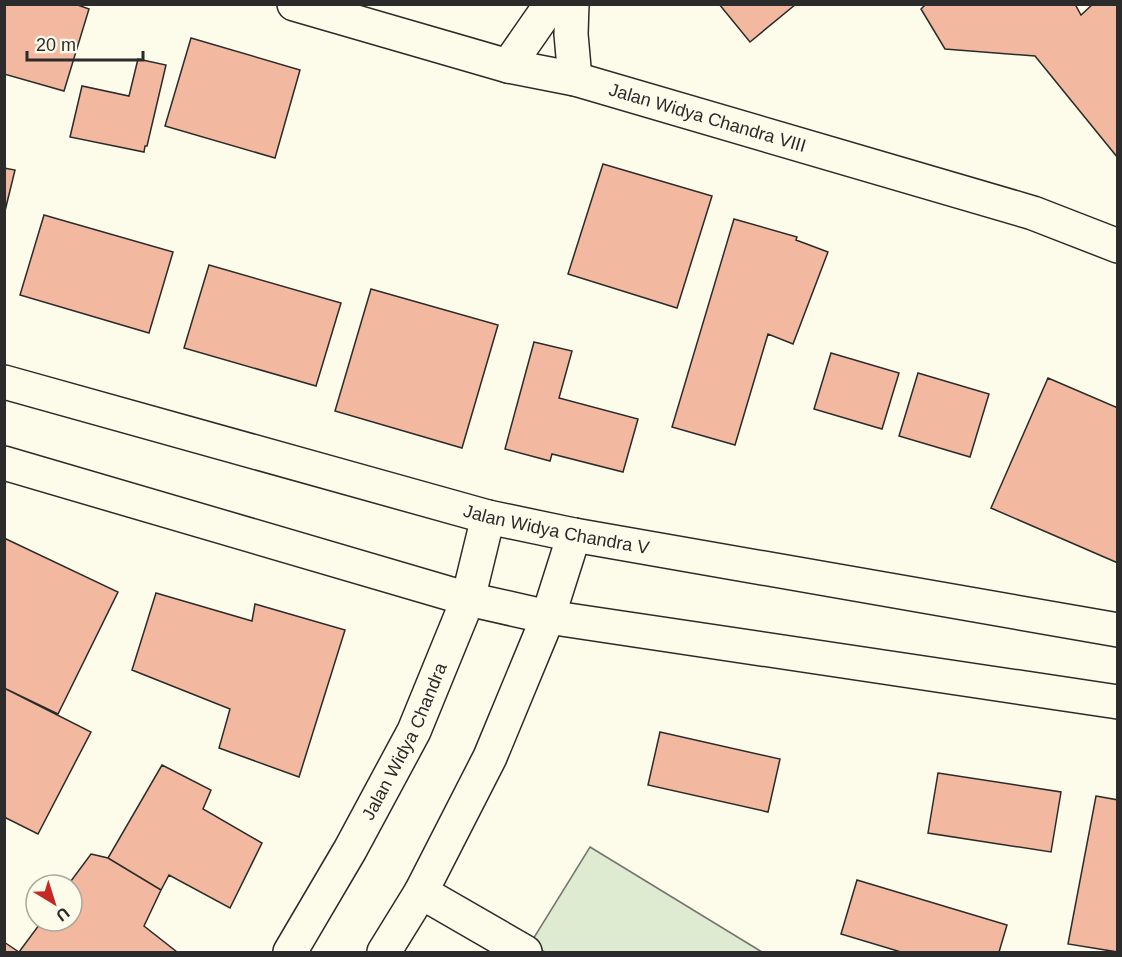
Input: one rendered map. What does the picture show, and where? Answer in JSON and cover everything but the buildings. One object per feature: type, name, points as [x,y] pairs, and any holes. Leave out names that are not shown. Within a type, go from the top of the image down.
[{"type":"street","name":"Jalan Widya Chandra VIII","points":[[294,4],[508,66],[575,79],[1033,213],[1118,246]]},
{"type":"street","points":[[508,66],[551,4]]},
{"type":"street","points":[[572,4],[571,34],[575,79]]},
{"type":"street","name":"Jalan Widya Chandra V","points":[[4,382],[488,517],[574,535],[1118,630]]},
{"type":"street","points":[[4,463],[468,599],[548,617],[1118,702]]},
{"type":"street","name":"Jalan Widya Chandra","points":[[290,952],[350,850],[414,731],[468,599],[488,517]]},
{"type":"street","points":[[384,952],[421,892],[490,757],[548,617],[574,535]]},
{"type":"street","points":[[421,892],[525,952]]},
{"type":"green space","points":[[590,847],[762,952],[545,952],[530,944]]}]
